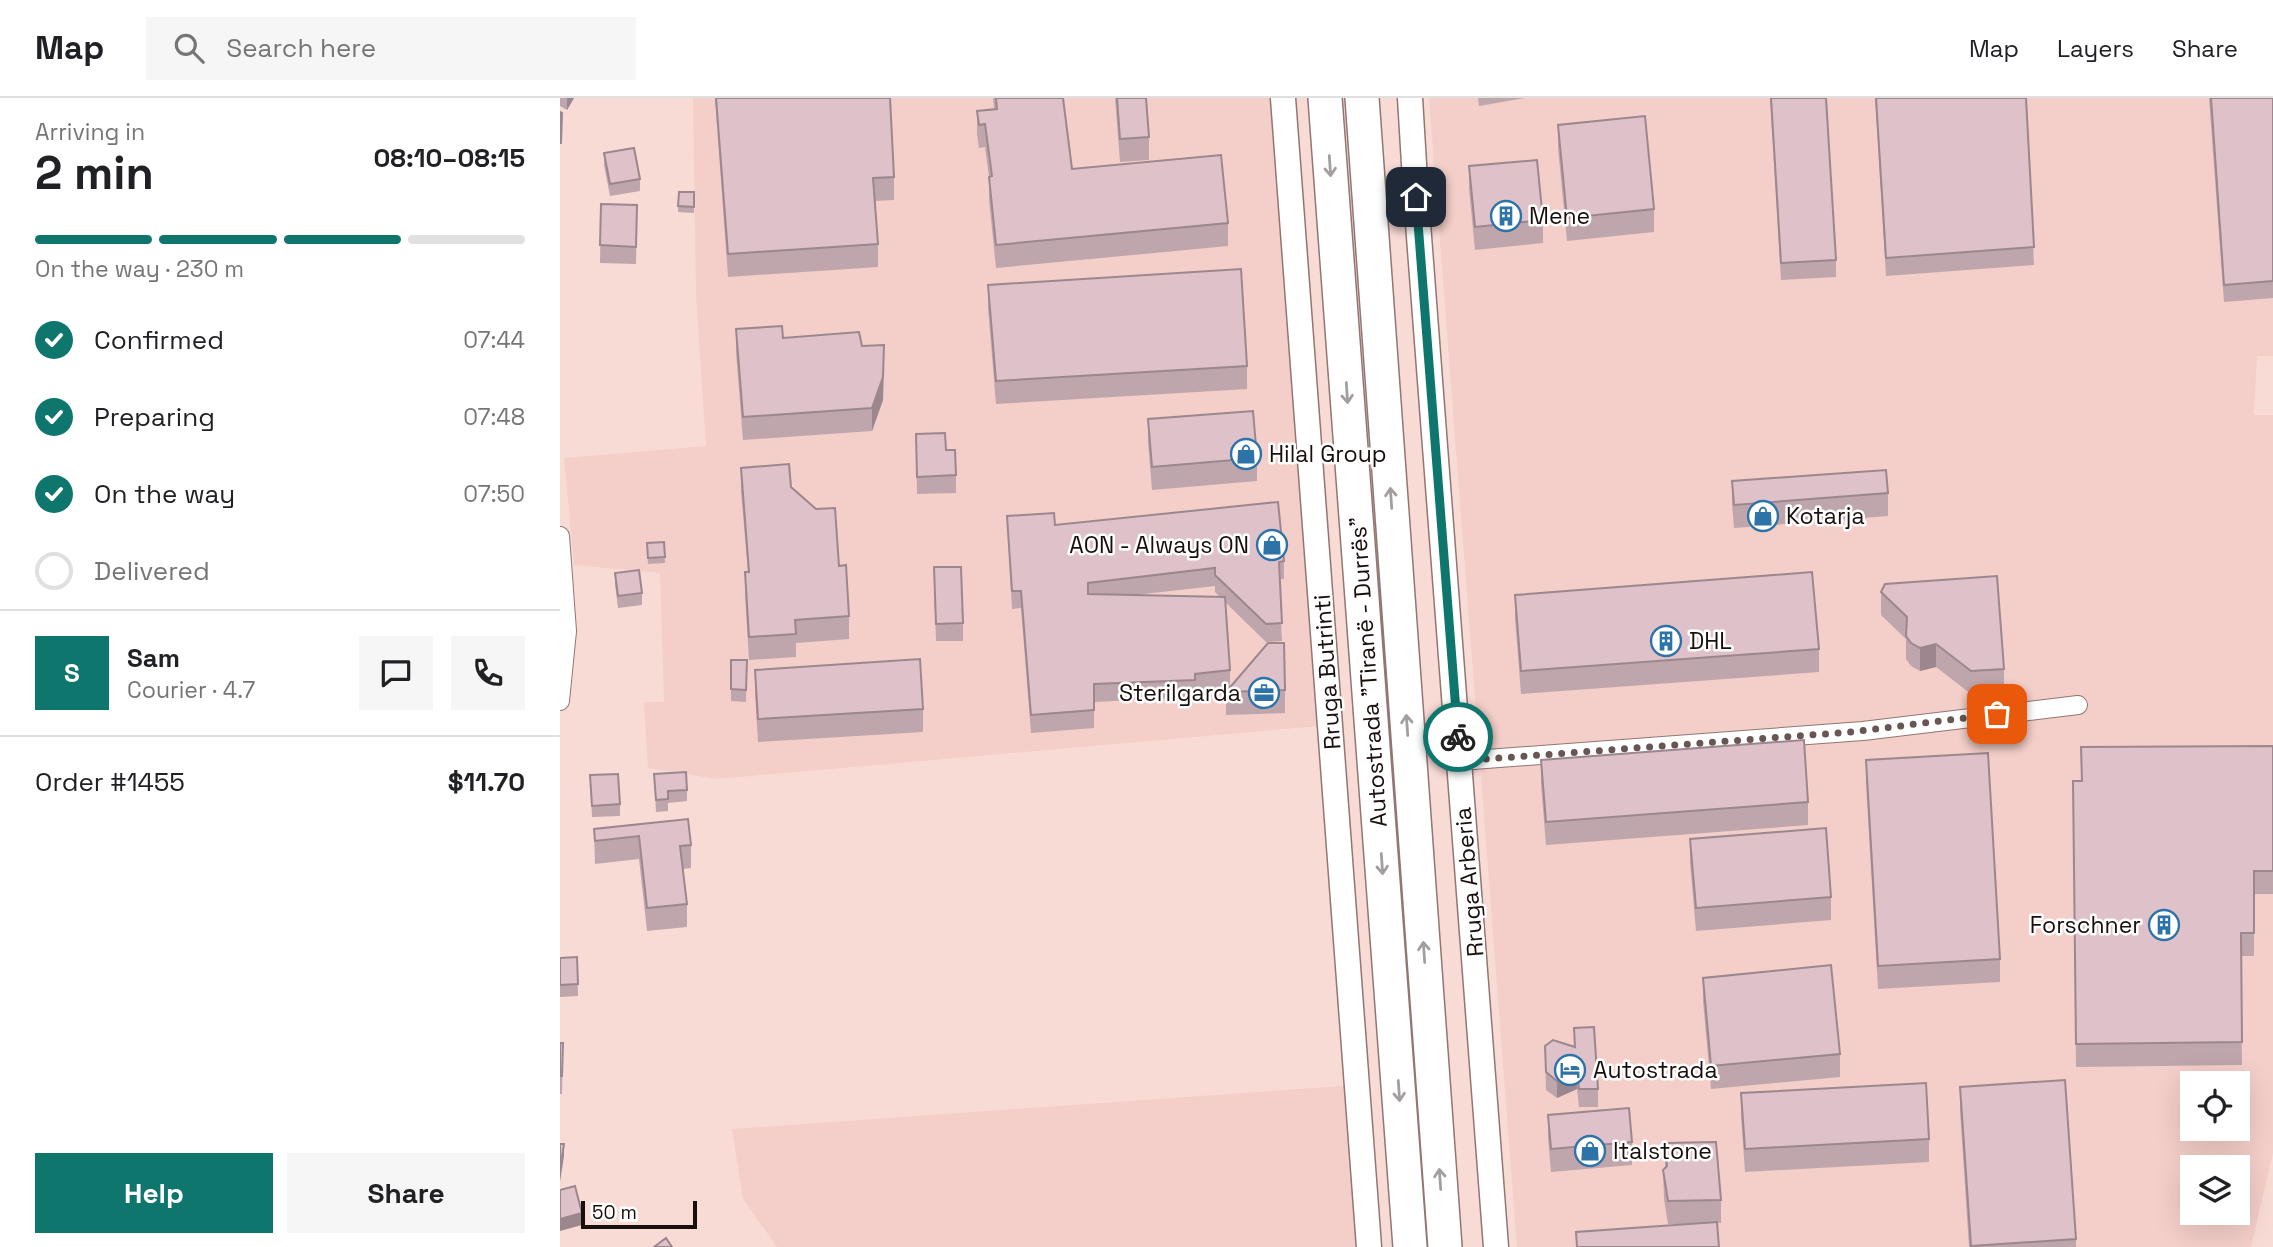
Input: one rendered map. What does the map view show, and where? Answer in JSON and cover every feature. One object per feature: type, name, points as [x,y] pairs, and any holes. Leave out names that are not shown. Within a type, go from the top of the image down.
[{"type":"highway","name":"Autostrada \"Tiranë - Durrës\"","points":[[1325,98],[1410,1247]]},
{"type":"highway","name":"Autostrada \"Tiranë - Durrës\"","points":[[1362,98],[1445,1247]]},
{"type":"main road","name":"Rruga Butrinti","points":[[1283,98],[1369,1247]]},
{"type":"main road","name":"Rruga Arberia","points":[[1410,98],[1496,1247]]},
{"type":"street","points":[[560,536],[568,631],[560,701]]},
{"type":"street","points":[[1460,761],[1851,732],[2078,705]]},
{"type":"shaded area","points":[[693,98],[1283,98],[1331,725],[717,779],[648,768],[644,702],[664,702],[660,573],[574,565],[564,458],[706,446],[696,296]]},
{"type":"shaded area","points":[[1429,98],[2273,98],[2273,356],[2257,356],[2254,415],[2273,415],[2273,1153],[2251,1247],[1517,1247]]},
{"type":"shaded area","points":[[1357,1085],[1369,1247],[777,1247],[743,1199],[732,1129]]},
{"type":"building","points":[[716,98],[890,98],[894,177],[873,178],[878,244],[728,254]]},
{"type":"building","points":[[996,98],[1063,98],[1072,169],[1221,155],[1228,223],[996,245],[989,177],[992,176],[985,124],[979,125],[977,111],[997,109]]},
{"type":"building","points":[[1117,98],[1146,98],[1149,137],[1120,139]]},
{"type":"building","points":[[1771,98],[1826,98],[1836,260],[1781,263]]},
{"type":"building","points":[[1876,98],[2026,98],[2034,247],[1886,258]]},
{"type":"building","points":[[2211,98],[2273,98],[2273,281],[2224,285]]},
{"type":"building","points":[[560,112],[562,113],[561,143],[560,143]]},
{"type":"building","points":[[1645,116],[1654,209],[1567,218],[1558,125]]},
{"type":"building","points":[[634,148],[640,179],[610,184],[604,153]]},
{"type":"building","name":"Mene","points":[[1537,160],[1543,220],[1475,227],[1469,166]]},
{"type":"building","points":[[679,192],[694,192],[694,207],[678,206]]},
{"type":"building","points":[[601,204],[637,205],[636,247],[600,245]]},
{"type":"building","points":[[1241,269],[1247,366],[996,381],[988,285]]},
{"type":"building","points":[[782,326],[783,338],[859,332],[862,346],[884,345],[883,377],[872,408],[743,417],[736,329]]},
{"type":"building","points":[[1253,411],[1257,458],[1152,467],[1148,419]]},
{"type":"building","points":[[945,433],[946,450],[955,450],[956,475],[917,477],[916,434]]},
{"type":"building","points":[[789,464],[791,487],[816,509],[835,508],[839,566],[846,565],[849,616],[795,620],[796,634],[749,637],[745,572],[749,572],[741,468]]},
{"type":"building","points":[[1886,470],[1888,493],[1734,505],[1732,481]]},
{"type":"building","points":[[1278,502],[1284,561],[1279,562],[1282,623],[1266,624],[1215,575],[1215,568],[1088,583],[1088,594],[1225,597],[1230,670],[1195,674],[1195,680],[1094,684],[1094,710],[1031,715],[1021,591],[1012,591],[1007,516],[1054,513],[1055,525]]},
{"type":"building","points":[[664,542],[665,557],[648,558],[647,543]]},
{"type":"building","points":[[934,567],[961,567],[963,623],[936,624]]},
{"type":"building","points":[[639,570],[642,593],[618,596],[615,573]]},
{"type":"building","name":"DHL","points":[[1812,572],[1819,649],[1521,671],[1515,595]]},
{"type":"building","points":[[1997,576],[2004,669],[1971,671],[1936,644],[1920,648],[1911,643],[1906,636],[1907,617],[1881,592],[1885,584]]},
{"type":"building","points":[[1268,643],[1284,643],[1285,690],[1226,692]]},
{"type":"building","points":[[920,659],[923,709],[758,719],[755,670]]},
{"type":"building","points":[[731,660],[747,660],[746,690],[731,689]]},
{"type":"building","points":[[1804,740],[1808,802],[1546,822],[1541,760]]},
{"type":"building","name":"Forschner","points":[[2273,746],[2273,871],[2254,871],[2254,933],[2241,933],[2242,1042],[2076,1044],[2073,781],[2082,781],[2081,747]]},
{"type":"building","points":[[1988,753],[2000,959],[1878,966],[1866,760]]},
{"type":"building","points":[[686,772],[687,790],[668,791],[668,799],[656,800],[654,774]]},
{"type":"building","points":[[618,774],[620,804],[592,806],[590,775]]},
{"type":"building","points":[[688,819],[691,845],[680,846],[687,904],[647,908],[639,836],[595,841],[594,829]]},
{"type":"building","points":[[1826,828],[1831,897],[1696,908],[1690,839]]},
{"type":"building","points":[[577,957],[578,984],[560,985],[560,958]]},
{"type":"building","points":[[1831,965],[1840,1054],[1711,1066],[1703,978]]},
{"type":"building","points":[[1594,1027],[1598,1089],[1579,1089],[1577,1071],[1557,1081],[1546,1072],[1545,1046],[1553,1040],[1575,1047],[1574,1028]]},
{"type":"building","points":[[560,1043],[563,1043],[562,1076],[560,1076]]},
{"type":"building","points":[[2065,1080],[2076,1239],[1971,1246],[1960,1087]]},
{"type":"building","points":[[1926,1083],[1929,1139],[1745,1149],[1741,1093]]},
{"type":"building","points":[[1629,1108],[1632,1142],[1551,1149],[1548,1115]]},
{"type":"building","points":[[1716,1142],[1721,1200],[1668,1201],[1663,1170],[1667,1166],[1665,1143]]},
{"type":"building","points":[[560,1144],[564,1144],[560,1170]]},
{"type":"building","points":[[575,1186],[582,1213],[560,1219],[560,1190]]},
{"type":"building","points":[[1717,1222],[1719,1247],[1577,1247],[1576,1232]]},
{"type":"building","points":[[666,1238],[672,1247],[654,1247]]},
{"type":"way so far","points":[[1458,737],[1460,761],[1851,732],[1997,714]]},
{"type":"place","name":"Mene","points":[[1506,216]]},
{"type":"place","name":"Hilal Group","points":[[1246,454]]},
{"type":"place","name":"Kotarja","points":[[1763,516]]},
{"type":"place","name":"AON - Always ON","points":[[1272,545]]},
{"type":"place","name":"DHL","points":[[1666,641]]},
{"type":"place","name":"Sterilgarda","points":[[1264,693]]},
{"type":"place","name":"Forschner","points":[[2164,925]]},
{"type":"place","name":"Autostrada","points":[[1570,1070]]},
{"type":"place","name":"Italstone","points":[[1590,1151]]},
{"type":"route","points":[[1416,197],[1458,737]]}]
